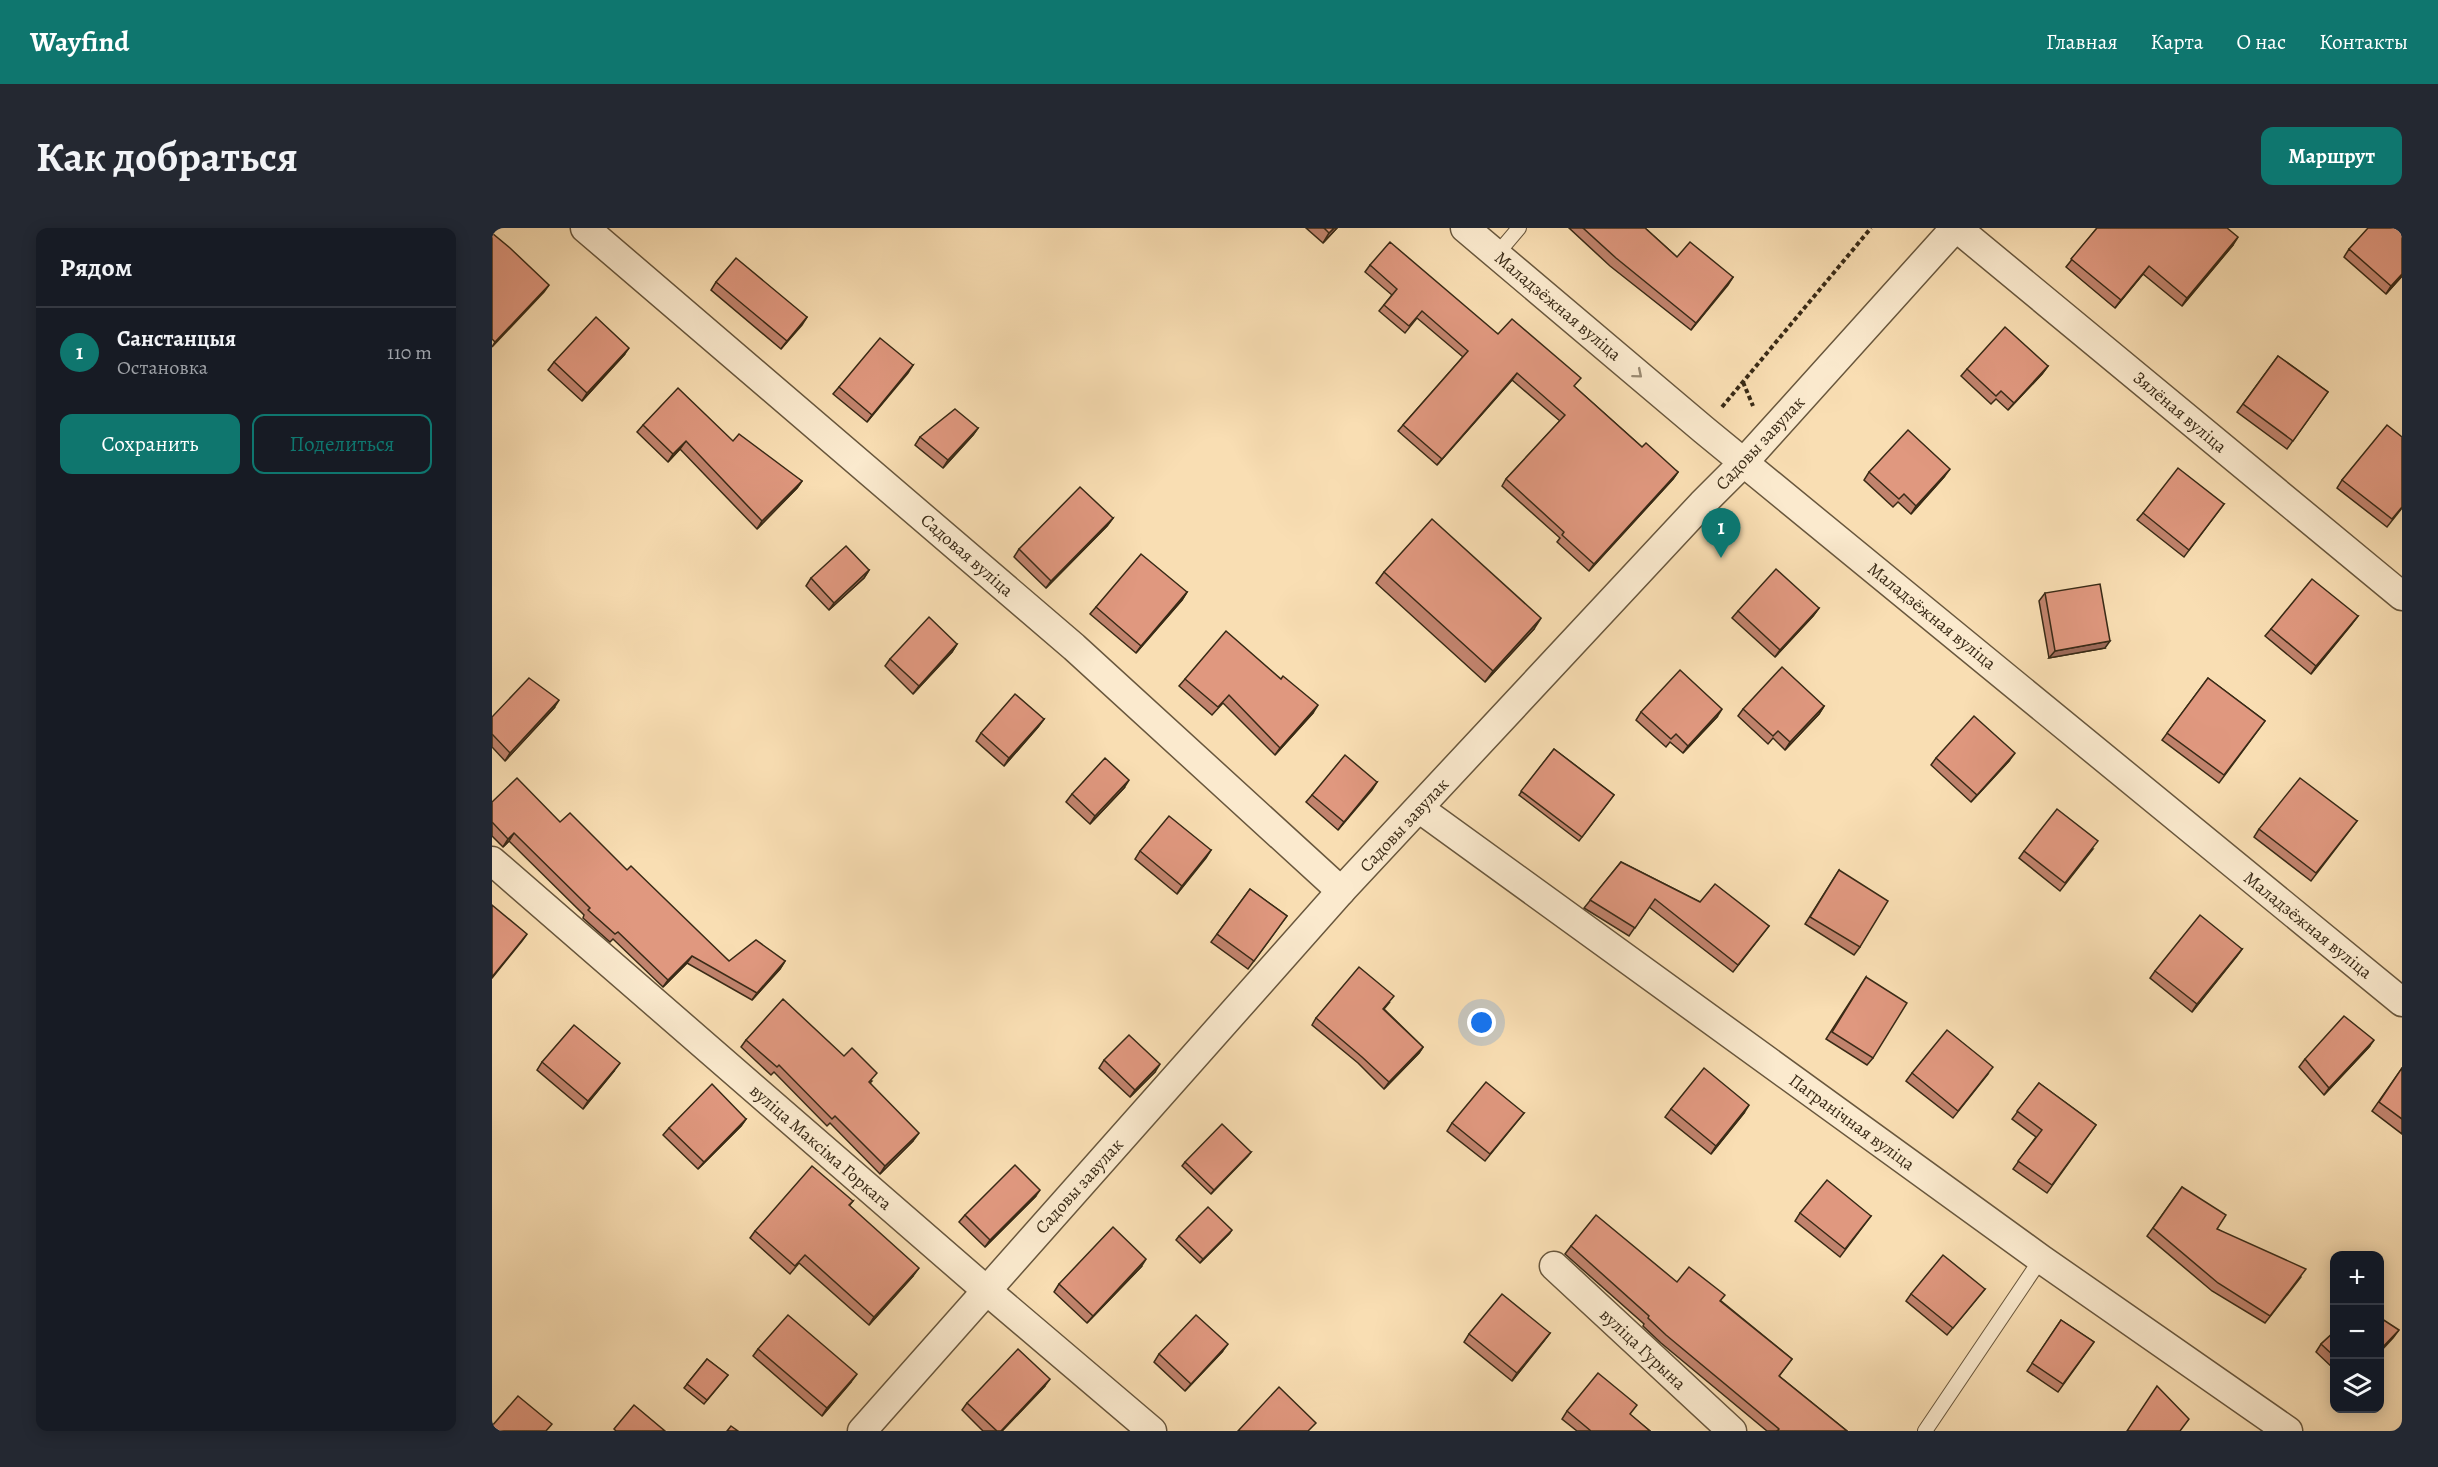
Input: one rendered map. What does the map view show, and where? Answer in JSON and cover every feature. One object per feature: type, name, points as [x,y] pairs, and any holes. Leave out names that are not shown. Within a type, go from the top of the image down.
[{"type":"street","name":"Садовая вуліца","points":[[585,228],[1074,647],[1341,891]]},
{"type":"street","name":"Маладзёжная вуліца","points":[[1465,228],[1704,430],[2402,1002]]},
{"type":"street","name":"Садовы завулак","points":[[862,1431],[1341,891],[1420,809],[1702,504],[1744,462],[1956,228]]},
{"type":"street","name":"Зялёная вуліца","points":[[1956,228],[2402,596]]},
{"type":"street","name":"Пагранічная вуліца","points":[[1420,809],[2040,1259],[2288,1431]]},
{"type":"street","name":"вуліца Максіма Горкага","points":[[492,861],[1152,1431]]},
{"type":"street","name":"вуліца Гурына","points":[[1554,1266],[1732,1431]]},
{"type":"lane","points":[[1497,254],[1519,228]]},
{"type":"lane","points":[[1925,1431],[2040,1259]]},
{"type":"path","points":[[1704,430],[1871,228]]},
{"type":"building","points":[[1324,228],[1334,228],[1329,233]]},
{"type":"building","points":[[1583,228],[1645,228],[1677,257],[1690,242],[1733,277],[1696,323]]},
{"type":"building","points":[[2097,228],[2227,228],[2238,237],[2187,298],[2149,266],[2121,300],[2071,259]]},
{"type":"building","points":[[2368,228],[2402,228],[2402,274],[2391,286],[2349,249]]},
{"type":"building","points":[[492,233],[549,285],[495,342],[492,339]]},
{"type":"building","points":[[1390,242],[1498,334],[1512,319],[1581,378],[1574,386],[1642,447],[1646,443],[1678,472],[1594,564],[1562,535],[1564,532],[1506,479],[1565,415],[1517,373],[1442,459],[1403,425],[1468,351],[1422,311],[1409,326],[1384,305],[1397,289],[1370,265]]},
{"type":"building","points":[[736,258],[807,317],[787,341],[716,282]]},
{"type":"building","points":[[596,317],[629,348],[587,393],[554,362]]},
{"type":"building","points":[[2005,327],[2048,366],[2014,403],[2001,391],[1996,396],[1967,369]]},
{"type":"building","points":[[880,338],[913,365],[872,415],[839,387]]},
{"type":"building","points":[[2278,356],[2328,392],[2293,441],[2243,404]]},
{"type":"building","points":[[678,388],[733,441],[739,434],[802,481],[762,521],[686,441],[673,454],[643,425]]},
{"type":"building","points":[[955,409],[978,428],[948,460],[920,437]]},
{"type":"building","points":[[2387,425],[2402,437],[2402,507],[2392,519],[2342,480]]},
{"type":"building","points":[[1908,430],[1950,469],[1916,506],[1904,494],[1899,499],[1869,472]]},
{"type":"building","points":[[2178,468],[2224,504],[2189,550],[2143,513]]},
{"type":"building","points":[[1080,487],[1113,518],[1051,581],[1019,549]]},
{"type":"building","points":[[1432,519],[1541,618],[1493,671],[1384,572]]},
{"type":"building","points":[[846,546],[869,570],[834,603],[811,578]]},
{"type":"building","points":[[1141,554],[1187,592],[1141,646],[1096,607]]},
{"type":"building","points":[[1776,569],[1819,608],[1780,650],[1738,611]]},
{"type":"building","points":[[2312,579],[2358,616],[2316,666],[2271,629]]},
{"type":"building","points":[[2100,584],[2110,641],[2055,651],[2045,593]]},
{"type":"building","points":[[929,617],[957,644],[919,686],[890,659]]},
{"type":"building","points":[[1226,631],[1281,679],[1283,676],[1318,705],[1280,748],[1229,695],[1218,707],[1185,679]]},
{"type":"building","points":[[1782,667],[1824,706],[1790,742],[1778,731],[1773,736],[1743,709]]},
{"type":"building","points":[[1680,670],[1722,709],[1688,746],[1676,734],[1671,739],[1641,712]]},
{"type":"building","points":[[529,678],[559,700],[510,753],[492,734],[492,717]]},
{"type":"building","points":[[2208,678],[2265,721],[2224,775],[2167,733]]},
{"type":"building","points":[[1015,694],[1044,719],[1009,758],[981,733]]},
{"type":"building","points":[[1974,716],[2015,753],[1977,795],[1936,758]]},
{"type":"building","points":[[1554,749],[1614,795],[1582,837],[1521,791]]},
{"type":"building","points":[[1345,755],[1377,782],[1344,822],[1312,795]]},
{"type":"building","points":[[1105,758],[1129,780],[1095,816],[1072,794]]},
{"type":"building","points":[[517,778],[560,822],[570,813],[627,870],[631,866],[729,961],[756,940],[785,961],[757,993],[692,956],[668,980],[618,932],[615,934],[588,910],[590,908],[514,833],[508,839],[492,822],[492,802]]},
{"type":"building","points":[[2300,778],[2357,821],[2316,873],[2259,829]]},
{"type":"building","points":[[2057,809],[2098,841],[2065,883],[2024,851]]},
{"type":"building","points":[[1169,816],[1211,850],[1182,886],[1140,851]]},
{"type":"building","points":[[1621,862],[1700,902],[1715,884],[1769,926],[1738,965],[1655,899],[1635,928],[1590,900]]},
{"type":"building","points":[[1839,870],[1888,901],[1860,947],[1810,917]]},
{"type":"building","points":[[1250,889],[1287,916],[1254,961],[1217,934]]},
{"type":"building","points":[[492,905],[527,934],[492,977]]},
{"type":"building","points":[[2200,915],[2242,949],[2197,1004],[2155,971]]},
{"type":"building","points":[[1359,967],[1394,996],[1383,1009],[1423,1047],[1389,1082],[1316,1018]]},
{"type":"building","points":[[1866,977],[1907,1003],[1873,1058],[1832,1032]]},
{"type":"building","points":[[783,999],[844,1056],[852,1048],[877,1073],[869,1082],[919,1133],[885,1166],[835,1116],[832,1119],[779,1065],[777,1067],[746,1040]]},
{"type":"building","points":[[2344,1016],[2374,1040],[2329,1088],[2305,1059]]},
{"type":"building","points":[[574,1025],[620,1063],[588,1101],[542,1062]]},
{"type":"building","points":[[1947,1030],[1993,1067],[1958,1111],[1912,1073]]},
{"type":"building","points":[[1129,1035],[1160,1064],[1135,1090],[1104,1060]]},
{"type":"building","points":[[1704,1068],[1749,1105],[1716,1146],[1671,1109]]},
{"type":"building","points":[[2402,1068],[2402,1119],[2379,1102]]},
{"type":"building","points":[[1486,1082],[1524,1113],[1490,1154],[1452,1123]]},
{"type":"building","points":[[2039,1083],[2096,1125],[2052,1185],[2018,1161],[2042,1130],[2017,1111]]},
{"type":"building","points":[[712,1084],[746,1119],[704,1162],[669,1128]]},
{"type":"building","points":[[1222,1124],[1251,1152],[1214,1190],[1185,1162]]},
{"type":"building","points":[[1015,1165],[1040,1190],[990,1240],[965,1215]]},
{"type":"building","points":[[812,1166],[853,1201],[849,1205],[919,1268],[874,1317],[805,1255],[795,1266],[755,1231]]},
{"type":"building","points":[[1827,1180],[1871,1216],[1845,1249],[1800,1213]]},
{"type":"building","points":[[2182,1187],[2226,1215],[2217,1229],[2306,1269],[2270,1316],[2218,1283],[2153,1228]]},
{"type":"building","points":[[1208,1207],[1232,1230],[1203,1259],[1179,1236]]},
{"type":"building","points":[[1596,1215],[1677,1282],[1689,1267],[1725,1295],[1720,1301],[1792,1359],[1779,1376],[1847,1431],[1777,1431],[1779,1429],[1666,1335],[1648,1318],[1649,1316],[1571,1246]]},
{"type":"building","points":[[1113,1227],[1146,1259],[1093,1316],[1059,1284]]},
{"type":"building","points":[[1943,1255],[1985,1289],[1953,1328],[1911,1294]]},
{"type":"building","points":[[1502,1294],[1550,1333],[1517,1373],[1469,1334]]},
{"type":"building","points":[[788,1315],[857,1374],[827,1408],[758,1349]]},
{"type":"building","points":[[1196,1315],[1228,1344],[1191,1384],[1159,1354]]},
{"type":"building","points":[[2061,1320],[2094,1342],[2063,1384],[2032,1363]]},
{"type":"building","points":[[2384,1320],[2399,1330],[2384,1346]]},
{"type":"building","points":[[2330,1336],[2330,1352],[2321,1344]]},
{"type":"building","points":[[1018,1349],[1050,1379],[1001,1431],[997,1431],[967,1403]]},
{"type":"building","points":[[707,1359],[728,1375],[707,1400],[687,1384]]},
{"type":"building","points":[[1598,1373],[1637,1405],[1630,1414],[1650,1431],[1591,1431],[1567,1411]]},
{"type":"building","points":[[2157,1386],[2189,1419],[2180,1431],[2127,1431]]},
{"type":"building","points":[[1279,1387],[1316,1423],[1308,1431],[1238,1431]]},
{"type":"building","points":[[518,1396],[552,1424],[546,1431],[492,1431],[492,1426]]},
{"type":"building","points":[[634,1405],[665,1431],[616,1431],[614,1429]]},
{"type":"building","points":[[731,1426],[738,1431],[727,1431]]},
{"type":"place","name":"Санстанцыя","points":[[1721,558]]}]
